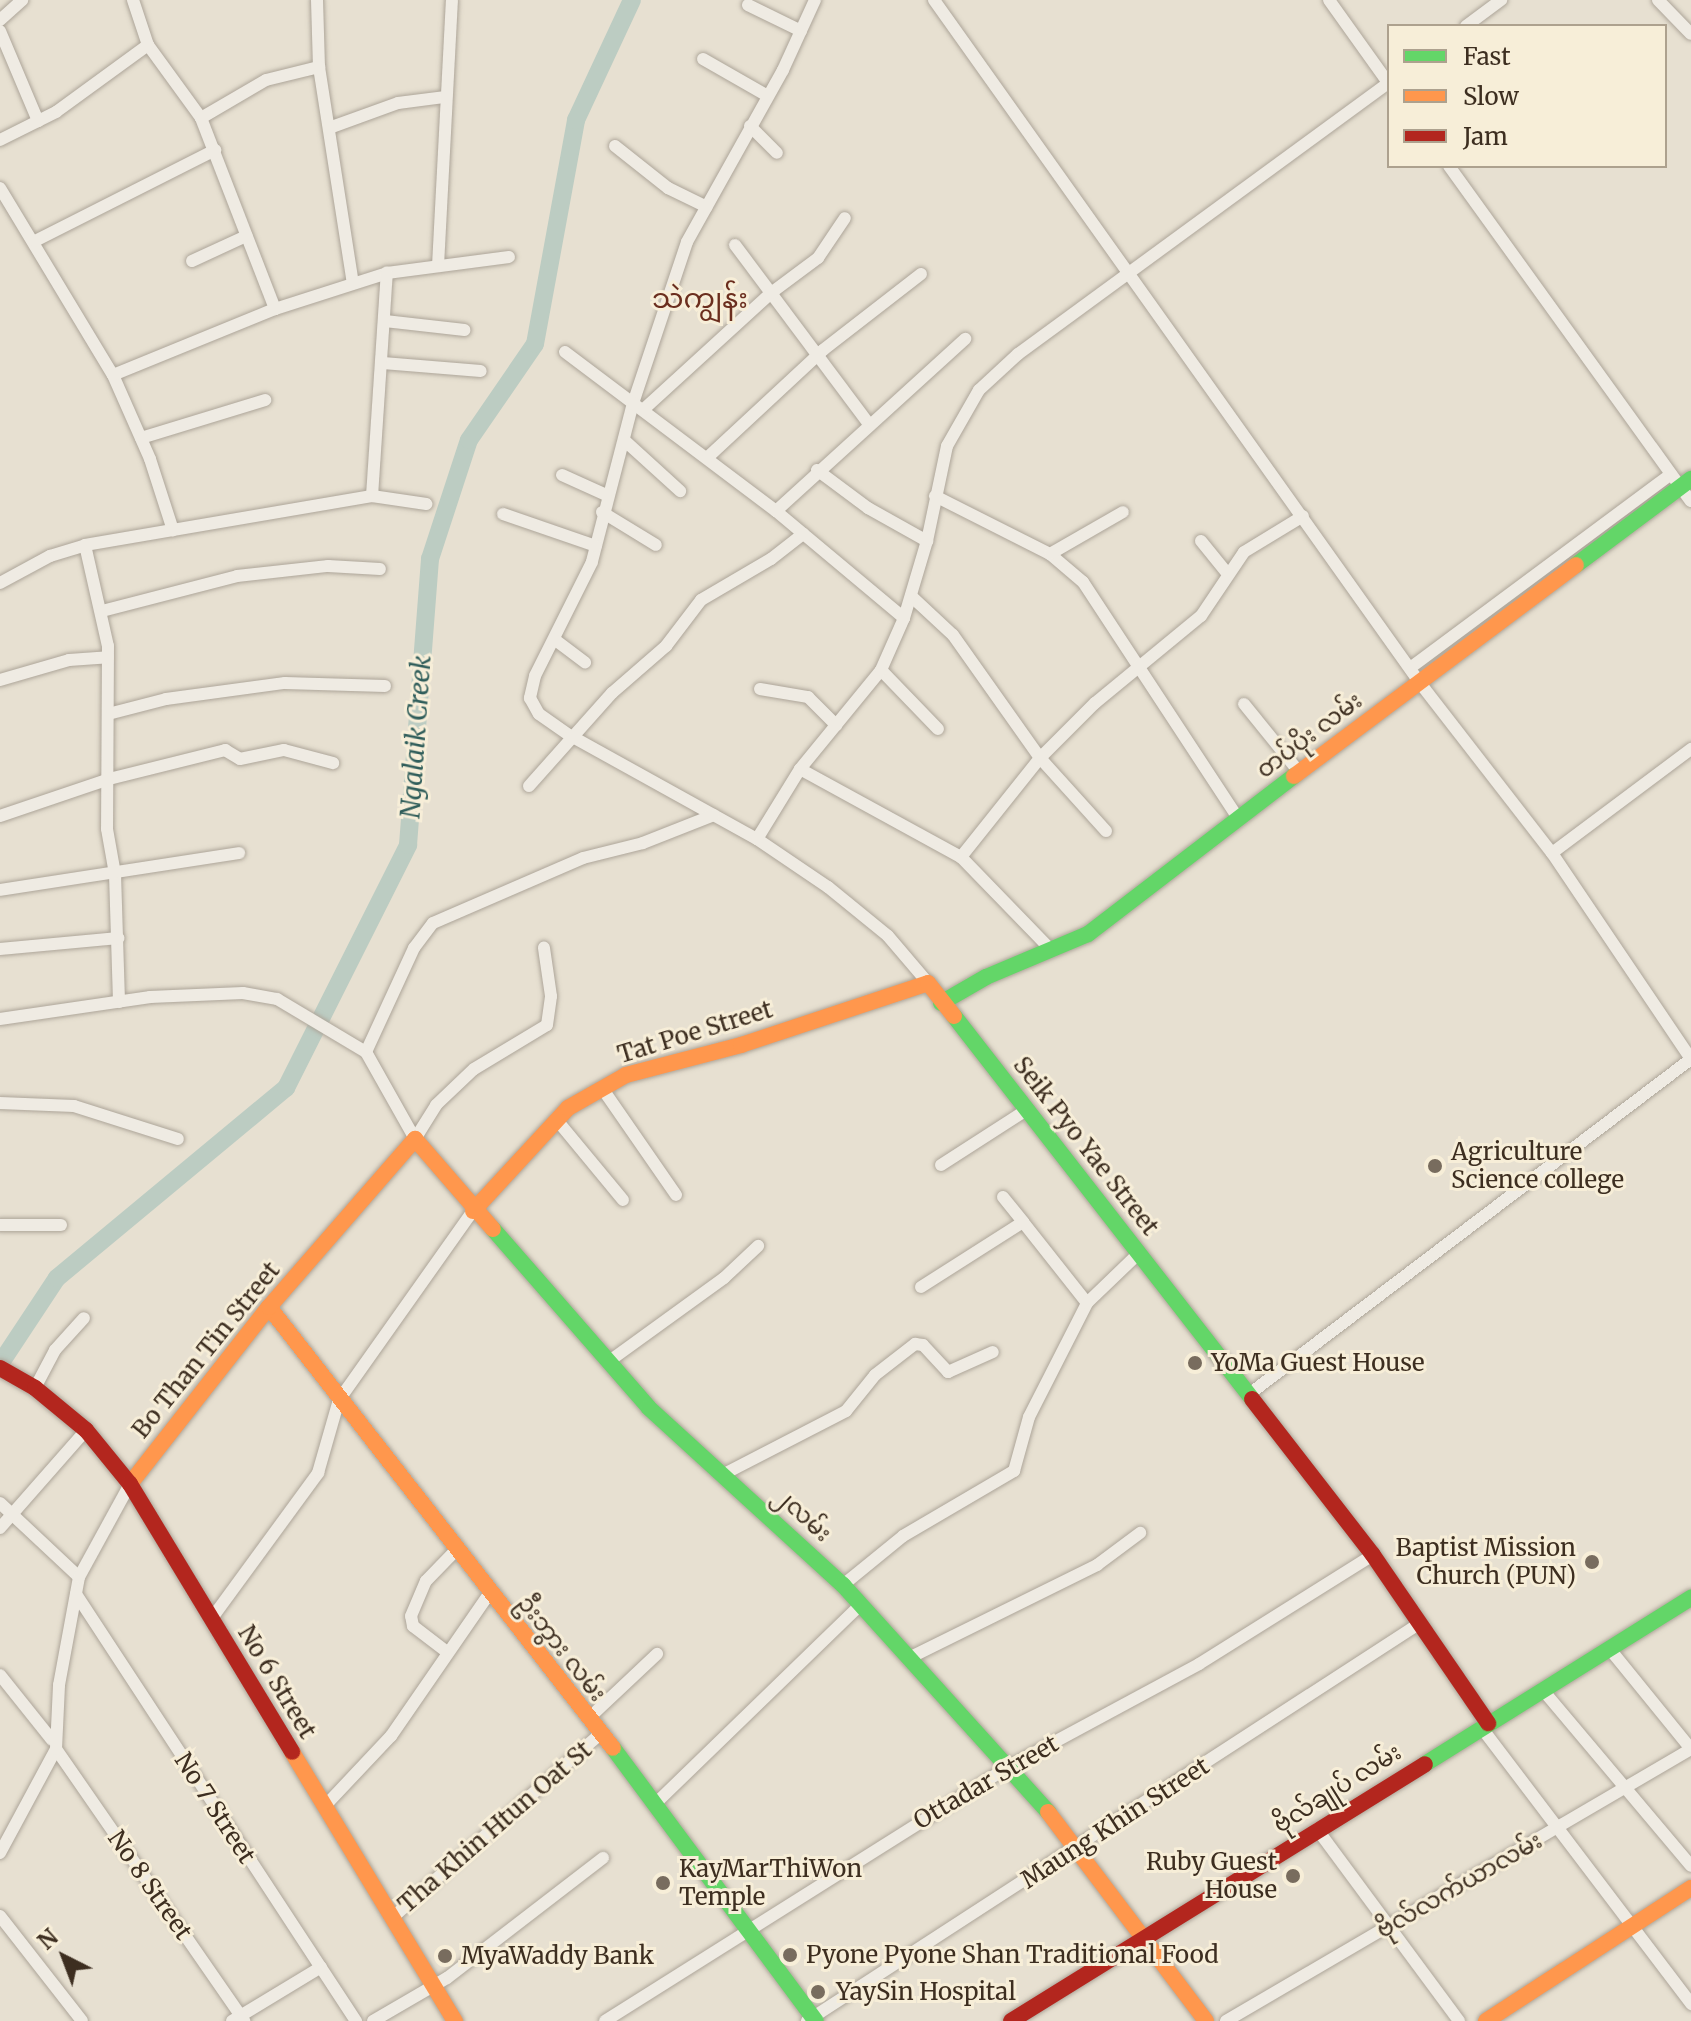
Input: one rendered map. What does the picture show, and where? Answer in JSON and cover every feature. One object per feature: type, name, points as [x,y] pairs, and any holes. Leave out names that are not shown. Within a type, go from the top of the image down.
[{"type":"street","points":[[0,20],[22,0]]},
{"type":"street","points":[[133,0],[148,45],[201,118],[275,309]]},
{"type":"street","points":[[317,0],[319,67],[353,283]]},
{"type":"street","points":[[438,266],[444,97],[452,0]]},
{"type":"street","points":[[585,662],[554,639],[583,586],[596,546],[606,495],[638,406],[687,242],[815,0]]},
{"type":"street","points":[[934,0],[1420,683],[1552,853],[1691,1059],[1248,1395]]},
{"type":"street","points":[[1329,0],[1387,80]]},
{"type":"street","points":[[1469,24],[1501,0]]},
{"type":"street","points":[[1658,0],[1691,34]]},
{"type":"street","points":[[748,5],[801,31]]},
{"type":"street","points":[[0,31],[38,121]]},
{"type":"street","points":[[0,140],[38,121],[148,45]]},
{"type":"street","points":[[703,59],[766,95]]},
{"type":"street","points":[[201,118],[266,80],[319,67]]},
{"type":"street","points":[[757,839],[800,769],[881,670],[911,596],[927,541],[947,446],[979,390],[1018,354],[1387,84]]},
{"type":"street","points":[[329,128],[398,103],[444,97]]},
{"type":"street","points":[[750,126],[777,153]]},
{"type":"street","points":[[615,146],[668,188],[707,207]]},
{"type":"street","points":[[35,241],[215,150]]},
{"type":"street","points":[[1450,168],[1681,480],[1691,501]]},
{"type":"street","points":[[0,188],[35,241],[113,375],[141,438],[173,530]]},
{"type":"street","points":[[638,406],[771,293],[818,258],[845,218]]},
{"type":"street","points":[[192,261],[246,236]]},
{"type":"street","points":[[735,245],[868,423]]},
{"type":"street","points":[[113,375],[275,309],[353,283],[387,273],[509,257]]},
{"type":"street","points":[[372,496],[387,273]]},
{"type":"street","points":[[708,457],[820,355],[921,274]]},
{"type":"street","points":[[385,321],[464,330]]},
{"type":"street","points":[[776,511],[868,423],[965,339]]},
{"type":"street","points":[[565,352],[708,457],[904,618]]},
{"type":"street","points":[[383,363],[481,371]]},
{"type":"street","points":[[141,438],[265,400]]},
{"type":"street","points":[[624,440],[680,491]]},
{"type":"street","points":[[817,470],[868,508],[927,541]]},
{"type":"street","points":[[562,475],[606,495]]},
{"type":"street","points":[[1410,668],[1681,480]]},
{"type":"street","name":"တပ်ပိုး လမ်း","points":[[941,1003],[1050,949],[1088,934],[1128,907],[1238,818],[1420,683],[1681,480]]},
{"type":"street","points":[[0,583],[50,556],[85,545],[372,496],[426,504]]},
{"type":"street","points":[[935,496],[1050,554],[1083,582],[1238,818]]},
{"type":"street","points":[[602,512],[656,545]]},
{"type":"street","points":[[1050,554],[1123,512]]},
{"type":"street","points":[[503,514],[596,546]]},
{"type":"street","points":[[961,857],[1040,758],[1095,703],[1201,616],[1226,572],[1244,552],[1303,516]]},
{"type":"street","points":[[529,786],[571,736],[666,646],[701,600],[771,559],[803,534]]},
{"type":"street","points":[[1201,541],[1226,572]]},
{"type":"street","points":[[85,545],[102,611],[108,657],[112,713],[107,829],[115,874],[119,1002]]},
{"type":"street","points":[[102,611],[222,578],[328,566],[380,569]]},
{"type":"street","points":[[911,596],[953,635],[1040,758],[1106,831]]},
{"type":"street","name":"Seik Pyo Yae Street","points":[[554,639],[530,689],[539,714],[571,736],[757,839],[888,936],[1028,1109],[1373,1555],[1485,1725]]},
{"type":"street","points":[[0,680],[69,660],[108,657]]},
{"type":"street","points":[[881,670],[938,729]]},
{"type":"street","points":[[112,713],[166,699],[285,683],[385,686]]},
{"type":"street","points":[[760,689],[808,697],[836,725]]},
{"type":"street","points":[[1244,704],[1299,772]]},
{"type":"street","points":[[1552,853],[1691,749]]},
{"type":"street","points":[[0,816],[109,779],[225,750],[240,759],[284,750],[333,763]]},
{"type":"street","points":[[800,769],[961,857],[1050,949]]},
{"type":"street","points":[[362,1049],[414,948],[433,923],[583,858],[643,843],[714,815]]},
{"type":"street","points":[[0,890],[239,853]]},
{"type":"street","points":[[0,949],[118,938]]},
{"type":"street","name":"Bo Than Tin Street","points":[[0,1853],[54,1745],[79,1577],[130,1484],[269,1307],[415,1139],[436,1105],[474,1069],[547,1025],[551,996],[544,948]]},
{"type":"street","name":"Tat Poe Street","points":[[473,1211],[556,1119],[626,1075],[741,1045],[928,983]]},
{"type":"street","points":[[0,1019],[119,1002],[243,993],[298,1008],[362,1049],[415,1139]]},
{"type":"street","points":[[602,1088],[676,1195]]},
{"type":"street","points":[[0,1103],[74,1106],[178,1139]]},
{"type":"street","points":[[941,1165],[1028,1109]]},
{"type":"street","points":[[556,1119],[623,1200]]},
{"type":"street","name":"၂လမ်း","points":[[415,1139],[473,1211],[649,1408],[726,1473],[843,1585],[859,1606],[911,1657],[1079,1847],[1206,2021]]},
{"type":"street","points":[[1003,1197],[1087,1303]]},
{"type":"street","points":[[212,1618],[318,1473],[339,1400],[473,1211]]},
{"type":"street","points":[[921,1287],[1023,1222]]},
{"type":"street","points":[[0,1225],[61,1225]]},
{"type":"street","points":[[608,1362],[712,1288],[758,1246]]},
{"type":"street","points":[[843,1585],[903,1536],[1014,1471],[1029,1417],[1087,1303],[1139,1253]]},
{"type":"street","name":"ဦးဘွား လမ်း","points":[[269,1307],[458,1548],[489,1594],[599,1735],[656,1803],[812,2020]]},
{"type":"street","points":[[35,1388],[55,1350],[84,1318]]},
{"type":"street","points":[[726,1473],[846,1411],[875,1375],[915,1344],[923,1345],[948,1372],[993,1352]]},
{"type":"street","name":"No 6 Street","points":[[0,1368],[35,1388],[86,1430],[130,1484],[455,2021]]},
{"type":"street","points":[[0,1528],[5,1507],[86,1430]]},
{"type":"street","points":[[5,1507],[79,1577]]},
{"type":"street","points":[[911,1657],[1097,1565],[1140,1533]]},
{"type":"street","points":[[447,1652],[413,1626],[411,1616],[426,1581],[458,1548]]},
{"type":"street","name":"Ottadar Street","points":[[605,2021],[748,1927],[1008,1767],[1199,1664],[1373,1555]]},
{"type":"street","name":"No 7 Street","points":[[76,1594],[356,2021]]},
{"type":"street","points":[[324,1807],[391,1736],[489,1594]]},
{"type":"street","name":"ဗိုလ်ချုပ် လမ်း","points":[[1015,2020],[1691,1598]]},
{"type":"street","points":[[656,1803],[859,1606]]},
{"type":"street","name":"Maung Khin Street","points":[[812,2020],[1420,1623]]},
{"type":"street","points":[[1609,1648],[1691,1749]]},
{"type":"street","points":[[588,1719],[657,1654]]},
{"type":"street","name":"No 8 Street","points":[[0,1675],[54,1745],[239,2019]]},
{"type":"street","points":[[1542,1689],[1691,1866]]},
{"type":"street","points":[[1485,1725],[1632,1929],[1691,2004]]},
{"type":"street","name":"Tha Khin Htun Oat St","points":[[392,1918],[599,1735]]},
{"type":"street","name":"ဗိုလ်လက်ယာလမ်း","points":[[1226,2021],[1691,1749]]},
{"type":"street","points":[[1317,1829],[1390,1923],[1459,2021]]},
{"type":"street","points":[[373,2021],[431,1983],[447,1978],[603,1858]]},
{"type":"street","points":[[1486,2021],[1691,1888]]},
{"type":"street","points":[[0,1916],[82,2021]]},
{"type":"street","points":[[239,2019],[321,1967]]},
{"type":"waterway","name":"Ngalaik Creek","points":[[0,1364],[57,1278],[286,1088],[408,845],[430,559],[469,440],[535,344],[576,120],[632,0]]},
{"type":"traffic: fast","points":[[1576,565],[1691,479]]},
{"type":"traffic: fast","points":[[941,1003],[986,977],[1088,934],[1294,776]]},
{"type":"traffic: fast","points":[[954,1016],[1252,1399]]},
{"type":"traffic: fast","points":[[493,1229],[649,1408],[843,1585],[1048,1812]]},
{"type":"traffic: fast","points":[[1425,1764],[1691,1598]]},
{"type":"traffic: fast","points":[[613,1748],[816,2021]]},
{"type":"traffic: slow","points":[[1294,776],[1576,565]]},
{"type":"traffic: slow","points":[[473,1211],[568,1108],[626,1075],[741,1045],[928,983],[954,1016]]},
{"type":"traffic: slow","points":[[130,1484],[269,1307],[415,1139],[493,1229]]},
{"type":"traffic: slow","points":[[269,1307],[613,1748]]},
{"type":"traffic: slow","points":[[292,1752],[455,2021]]},
{"type":"traffic: slow","points":[[1048,1812],[1206,2021]]},
{"type":"traffic: slow","points":[[1486,2021],[1691,1888]]},
{"type":"traffic: jam","points":[[0,1368],[35,1388],[86,1430],[130,1484],[292,1752]]},
{"type":"traffic: jam","points":[[1252,1399],[1373,1555],[1488,1723]]},
{"type":"traffic: jam","points":[[1011,2021],[1425,1764]]},
{"type":"place","name":"Agriculture Science college","points":[[1435,1166]]},
{"type":"place","name":"YoMa Guest House","points":[[1195,1363]]},
{"type":"place","name":"Baptist Mission Church (PUN)","points":[[1592,1562]]},
{"type":"place","name":"Ruby Guest House","points":[[1293,1876]]},
{"type":"place","name":"KayMarThiWon Temple","points":[[663,1883]]},
{"type":"place","name":"Pyone Pyone Shan Traditional Food","points":[[790,1955]]},
{"type":"place","name":"MyaWaddy Bank","points":[[445,1956]]},
{"type":"place","name":"YaySin Hospital","points":[[818,1992]]},
{"type":"district","name":"သဲကျွန်း","points":[[700,298]]}]
